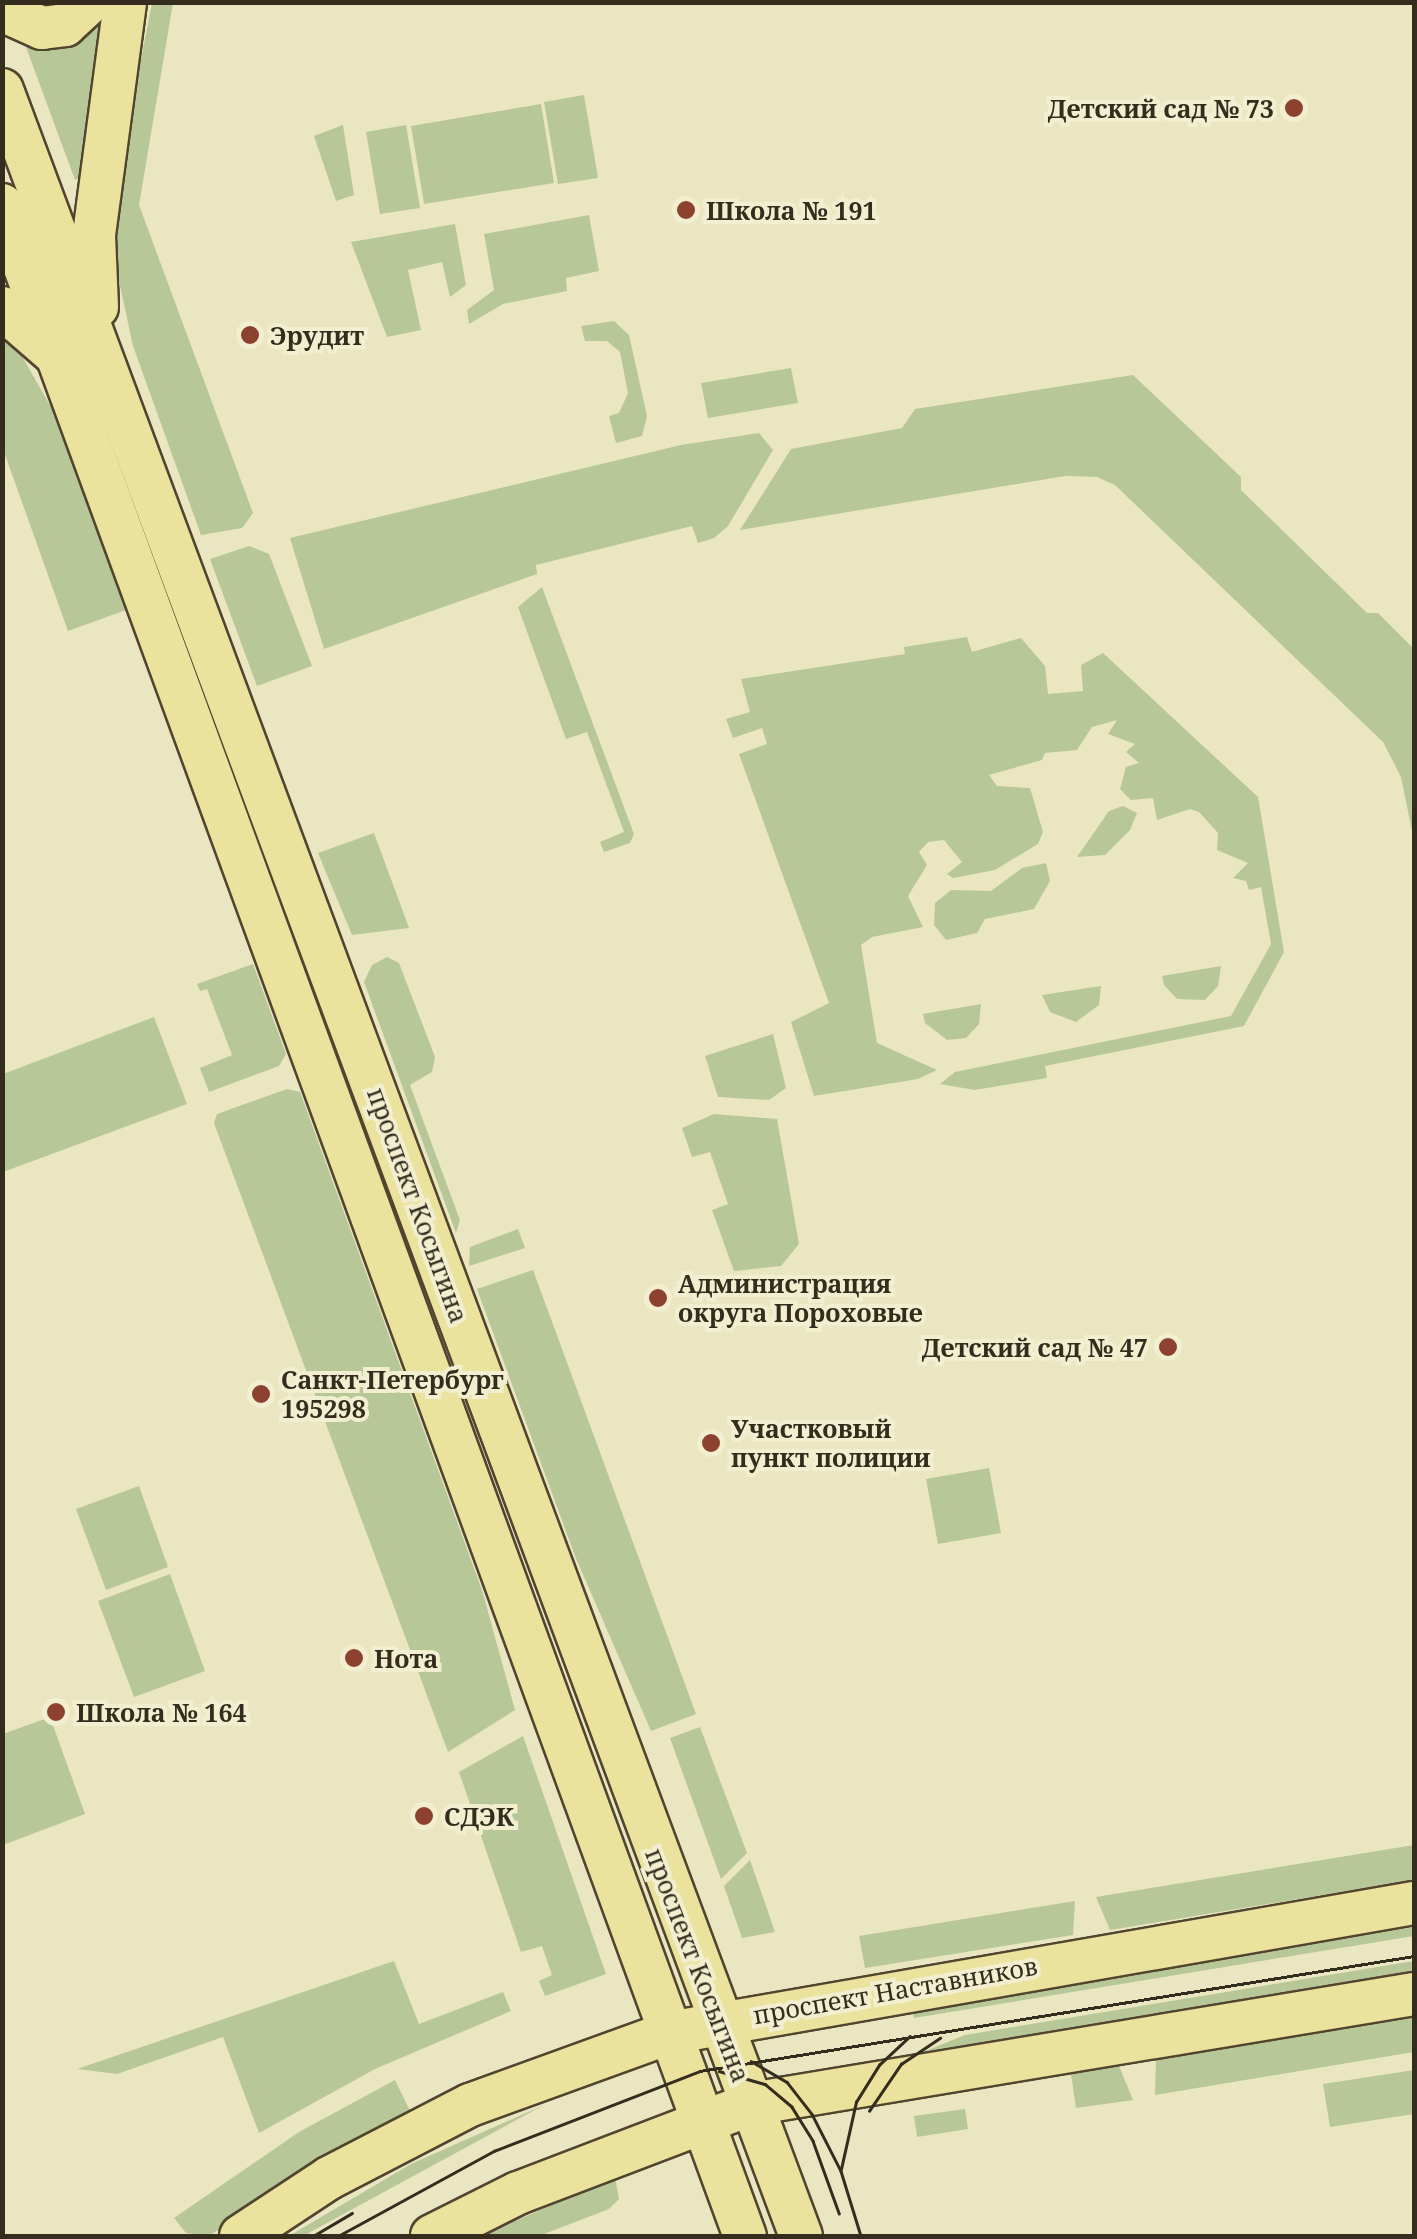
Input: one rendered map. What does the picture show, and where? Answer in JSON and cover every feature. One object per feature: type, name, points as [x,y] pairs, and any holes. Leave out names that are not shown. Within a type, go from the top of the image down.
[{"type":"main road","points":[[2,10],[42,28],[65,25],[90,2]]},
{"type":"main road","name":"проспект Косыгина","points":[[78,350],[125,2]]},
{"type":"main road","name":"проспект Косыгина","points":[[2,90],[78,350],[669,2033],[745,2236]]},
{"type":"main road","name":"проспект Косыгина","points":[[2,205],[78,350],[801,2236]]},
{"type":"main road","name":"проспект Косыгина","points":[[2,308],[78,350]]},
{"type":"main road","name":"проспект Наставников","points":[[242,2236],[329,2178],[452,2113],[669,2033],[718,2020],[1414,1902]]},
{"type":"main road","points":[[432,2236],[518,2193],[751,2104],[1414,1994]]},
{"type":"green space","points":[[152,3],[173,3],[139,205],[253,513],[242,528],[201,535],[133,346],[116,267],[115,194]]},
{"type":"green space","points":[[106,9],[82,177],[75,180],[26,47]]},
{"type":"green space","points":[[584,95],[598,178],[558,184],[544,102]]},
{"type":"green space","points":[[541,104],[554,183],[424,204],[411,126]]},
{"type":"green space","points":[[343,125],[354,195],[336,201],[314,136]]},
{"type":"green space","points":[[406,125],[420,208],[380,214],[366,132]]},
{"type":"green space","points":[[589,215],[599,271],[566,278],[567,291],[503,304],[469,324],[467,310],[494,290],[484,234]]},
{"type":"green space","points":[[455,224],[466,285],[450,297],[442,262],[408,270],[421,330],[387,337],[351,242]]},
{"type":"green space","points":[[614,321],[629,335],[647,416],[642,436],[616,443],[609,416],[619,413],[628,393],[620,352],[607,341],[585,341],[581,326]]},
{"type":"green space","points":[[3,323],[51,407],[126,610],[68,631],[3,449]]},
{"type":"green space","points":[[791,368],[798,403],[708,418],[701,383]]},
{"type":"green space","points":[[1133,375],[1241,477],[1241,490],[1367,613],[1378,613],[1414,649],[1414,841],[1401,777],[1383,742],[1115,485],[1097,477],[1065,476],[740,530],[791,449],[902,428],[915,409]]},
{"type":"green space","points":[[759,433],[773,450],[728,526],[714,538],[698,543],[692,526],[536,565],[537,574],[324,649],[290,538],[681,445]]},
{"type":"green space","points":[[249,546],[269,554],[312,666],[257,686],[210,559]]},
{"type":"green space","points":[[542,587],[634,834],[630,843],[604,852],[600,842],[624,832],[587,732],[566,739],[518,607]]},
{"type":"green space","points":[[967,637],[972,652],[1021,638],[1045,666],[1048,694],[1083,691],[1081,665],[1103,653],[1258,797],[1284,952],[1244,1026],[1045,1066],[1047,1078],[975,1090],[940,1084],[955,1072],[1231,1016],[1271,944],[1261,887],[1249,890],[1246,881],[1233,878],[1248,863],[1217,850],[1218,833],[1199,812],[1190,809],[1157,820],[1153,798],[1131,800],[1120,789],[1126,767],[1139,763],[1126,752],[1135,744],[1108,734],[1117,720],[1092,727],[1077,750],[1045,753],[1042,760],[989,775],[997,786],[1030,788],[1043,832],[1038,844],[995,870],[953,878],[947,874],[962,862],[944,840],[928,842],[919,852],[927,865],[908,896],[923,927],[872,937],[861,945],[877,1043],[937,1070],[918,1079],[814,1096],[791,1022],[829,1003],[739,754],[767,744],[762,728],[733,738],[726,719],[750,712],[741,679],[905,654],[904,647]]},
{"type":"green space","points":[[1123,806],[1137,813],[1130,830],[1105,855],[1077,857],[1109,811]]},
{"type":"green space","points":[[374,833],[409,928],[352,935],[318,853]]},
{"type":"green space","points":[[1046,863],[1050,881],[1034,909],[985,919],[977,933],[946,940],[934,925],[935,903],[951,890],[991,891],[1022,868]]},
{"type":"green space","points":[[387,957],[399,963],[435,1057],[432,1072],[410,1085],[460,1220],[456,1233],[364,982],[372,965]]},
{"type":"green space","points":[[253,964],[286,1054],[279,1066],[209,1092],[200,1068],[232,1055],[207,989],[200,991],[197,984]]},
{"type":"green space","points":[[1221,966],[1218,986],[1205,1000],[1177,999],[1164,985],[1162,976]]},
{"type":"green space","points":[[1101,986],[1099,1005],[1076,1022],[1050,1012],[1042,995]]},
{"type":"green space","points":[[981,1004],[979,1024],[966,1038],[947,1040],[925,1023],[923,1014]]},
{"type":"green space","points":[[154,1017],[187,1104],[3,1172],[3,1074]]},
{"type":"green space","points":[[773,1034],[786,1088],[769,1100],[718,1097],[705,1056]]},
{"type":"green space","points":[[287,1089],[300,1092],[482,1590],[515,1710],[448,1752],[214,1123],[217,1114]]},
{"type":"green space","points":[[714,1114],[777,1119],[799,1244],[781,1266],[734,1271],[712,1210],[728,1204],[710,1152],[692,1157],[682,1128]]},
{"type":"green space","points":[[518,1229],[525,1248],[469,1266],[470,1247]]},
{"type":"green space","points":[[533,1270],[696,1714],[651,1731],[575,1556],[477,1289]]},
{"type":"green space","points":[[989,1468],[1001,1533],[938,1544],[926,1479]]},
{"type":"green space","points":[[139,1486],[168,1567],[106,1590],[76,1509]]},
{"type":"green space","points":[[170,1574],[205,1671],[134,1697],[98,1601]]},
{"type":"green space","points":[[50,1717],[85,1814],[3,1845],[3,1734]]},
{"type":"green space","points":[[700,1727],[747,1853],[721,1879],[670,1738]]},
{"type":"green space","points":[[523,1736],[606,1974],[545,1996],[539,1981],[552,1975],[542,1946],[521,1952],[459,1772]]},
{"type":"green space","points":[[1414,1845],[1414,1880],[1110,1930],[1096,1897]]},
{"type":"green space","points":[[750,1860],[775,1932],[742,1938],[724,1886]]},
{"type":"green space","points":[[1075,1901],[1073,1935],[865,1968],[859,1936]]},
{"type":"green space","points":[[1414,1927],[1414,1936],[914,2018],[912,2010]]},
{"type":"green space","points":[[394,1961],[419,2024],[503,1992],[511,2011],[375,2069],[259,2133],[223,2037],[117,2074],[77,2069]]},
{"type":"green space","points":[[1414,1961],[1414,1971],[923,2052],[965,2035]]},
{"type":"green space","points":[[1414,2017],[1414,2052],[1155,2095],[1156,2059]]},
{"type":"green space","points":[[1119,2066],[1133,2100],[1076,2108],[1071,2074]]},
{"type":"green space","points":[[1414,2070],[1414,2114],[1330,2127],[1323,2084]]},
{"type":"green space","points":[[395,2080],[412,2115],[208,2236],[186,2233],[174,2218],[299,2132]]},
{"type":"green space","points":[[544,2105],[303,2236],[289,2236],[411,2164]]},
{"type":"green space","points":[[965,2109],[968,2129],[917,2137],[914,2116]]},
{"type":"green space","points":[[615,2178],[619,2199],[609,2209],[539,2236],[479,2236]]},
{"type":"tram line","points":[[338,2236],[494,2151],[700,2071],[1414,1956]]},
{"type":"tram line","points":[[841,2169],[856,2102],[879,2065],[910,2036]]},
{"type":"tram line","points":[[869,2111],[901,2064],[940,2038]]},
{"type":"tram line","points":[[751,2061],[787,2082],[812,2114],[841,2171],[861,2236]]},
{"type":"tram line","points":[[719,2071],[765,2084],[792,2107],[813,2141],[839,2213]]},
{"type":"tram line","points":[[313,2236],[352,2213]]},
{"type":"place","name":"Детский сад № 73","points":[[1294,108]]},
{"type":"place","name":"Школа № 191","points":[[686,210]]},
{"type":"place","name":"Эрудит","points":[[250,335]]},
{"type":"place","name":"Администрация округа Пороховые","points":[[658,1298]]},
{"type":"place","name":"Детский сад № 47","points":[[1168,1347]]},
{"type":"place","name":"Санкт-Петербург 195298","points":[[261,1394]]},
{"type":"place","name":"Участковый пункт полиции","points":[[711,1443]]},
{"type":"place","name":"Нота","points":[[354,1658]]},
{"type":"place","name":"Школа № 164","points":[[56,1712]]},
{"type":"place","name":"СДЭК","points":[[424,1816]]}]
